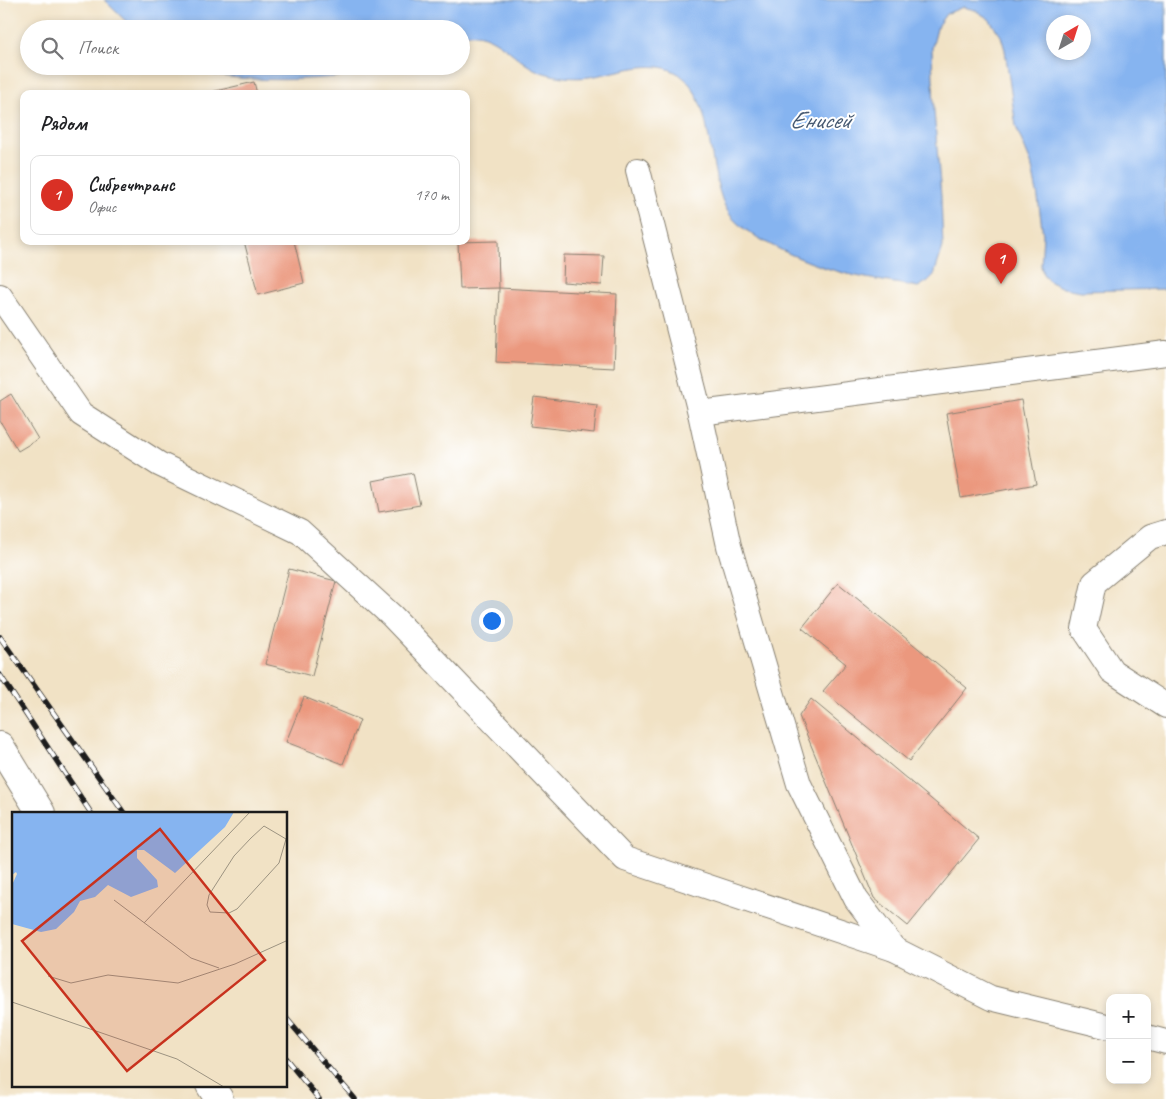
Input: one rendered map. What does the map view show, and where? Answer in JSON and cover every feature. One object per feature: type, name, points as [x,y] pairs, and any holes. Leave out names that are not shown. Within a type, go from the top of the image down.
[{"type":"main road","points":[[0,746],[41,812]]},
{"type":"main road","points":[[211,1086],[219,1099]]},
{"type":"lane","points":[[638,170],[700,413],[729,546],[799,784],[856,899],[894,949]]},
{"type":"lane","points":[[0,296],[81,414],[159,464],[300,532],[392,616],[625,859],[894,949],[991,998],[1106,1027]]},
{"type":"lane","points":[[700,413],[1166,353]]},
{"type":"lane","points":[[1166,532],[1150,537],[1094,583],[1084,629],[1112,671],[1166,706]]},
{"type":"lane","points":[[1151,1038],[1166,1042]]},
{"type":"water","name":"Енисей","points":[[104,0],[1166,0],[1166,289],[1081,291],[1063,288],[1050,282],[1043,274],[1041,266],[1043,235],[1038,198],[1031,163],[1016,127],[1005,50],[1001,36],[989,19],[975,10],[963,7],[946,14],[938,25],[932,48],[943,247],[934,275],[918,287],[869,279],[813,264],[765,242],[738,224],[730,215],[722,199],[703,114],[696,95],[686,80],[671,70],[651,66],[583,78],[555,76],[534,69],[485,36],[470,34],[470,20],[125,20]]},
{"type":"water","points":[[217,75],[351,75],[290,80]]},
{"type":"building","points":[[254,82],[256,90],[220,90]]},
{"type":"building","points":[[498,241],[499,288],[460,289],[458,245],[470,245],[470,242]]},
{"type":"building","points":[[245,245],[295,245],[304,283],[258,295]]},
{"type":"building","points":[[564,255],[604,256],[602,285],[563,282]]},
{"type":"building","points":[[499,288],[617,294],[614,368],[496,362]]},
{"type":"building","points":[[11,394],[38,439],[18,451],[0,421],[0,401]]},
{"type":"building","points":[[534,397],[597,405],[594,433],[530,426]]},
{"type":"building","points":[[1021,400],[1036,484],[961,498],[946,413]]},
{"type":"building","points":[[413,473],[420,505],[379,512],[373,481]]},
{"type":"building","points":[[289,569],[336,581],[312,676],[265,664]]},
{"type":"building","points":[[838,583],[967,688],[909,761],[823,691],[846,664],[802,628]]},
{"type":"building","points":[[304,697],[360,720],[343,764],[286,742]]},
{"type":"building","points":[[811,699],[979,839],[908,926],[874,898],[799,716]]},
{"type":"railway","points":[[0,637],[123,812]]},
{"type":"railway","points":[[0,675],[90,812]]},
{"type":"railway","points":[[288,1020],[355,1099]]},
{"type":"railway","points":[[288,1061],[319,1099]]},
{"type":"place","name":"Сибречтранс","points":[[1001,284]]}]
